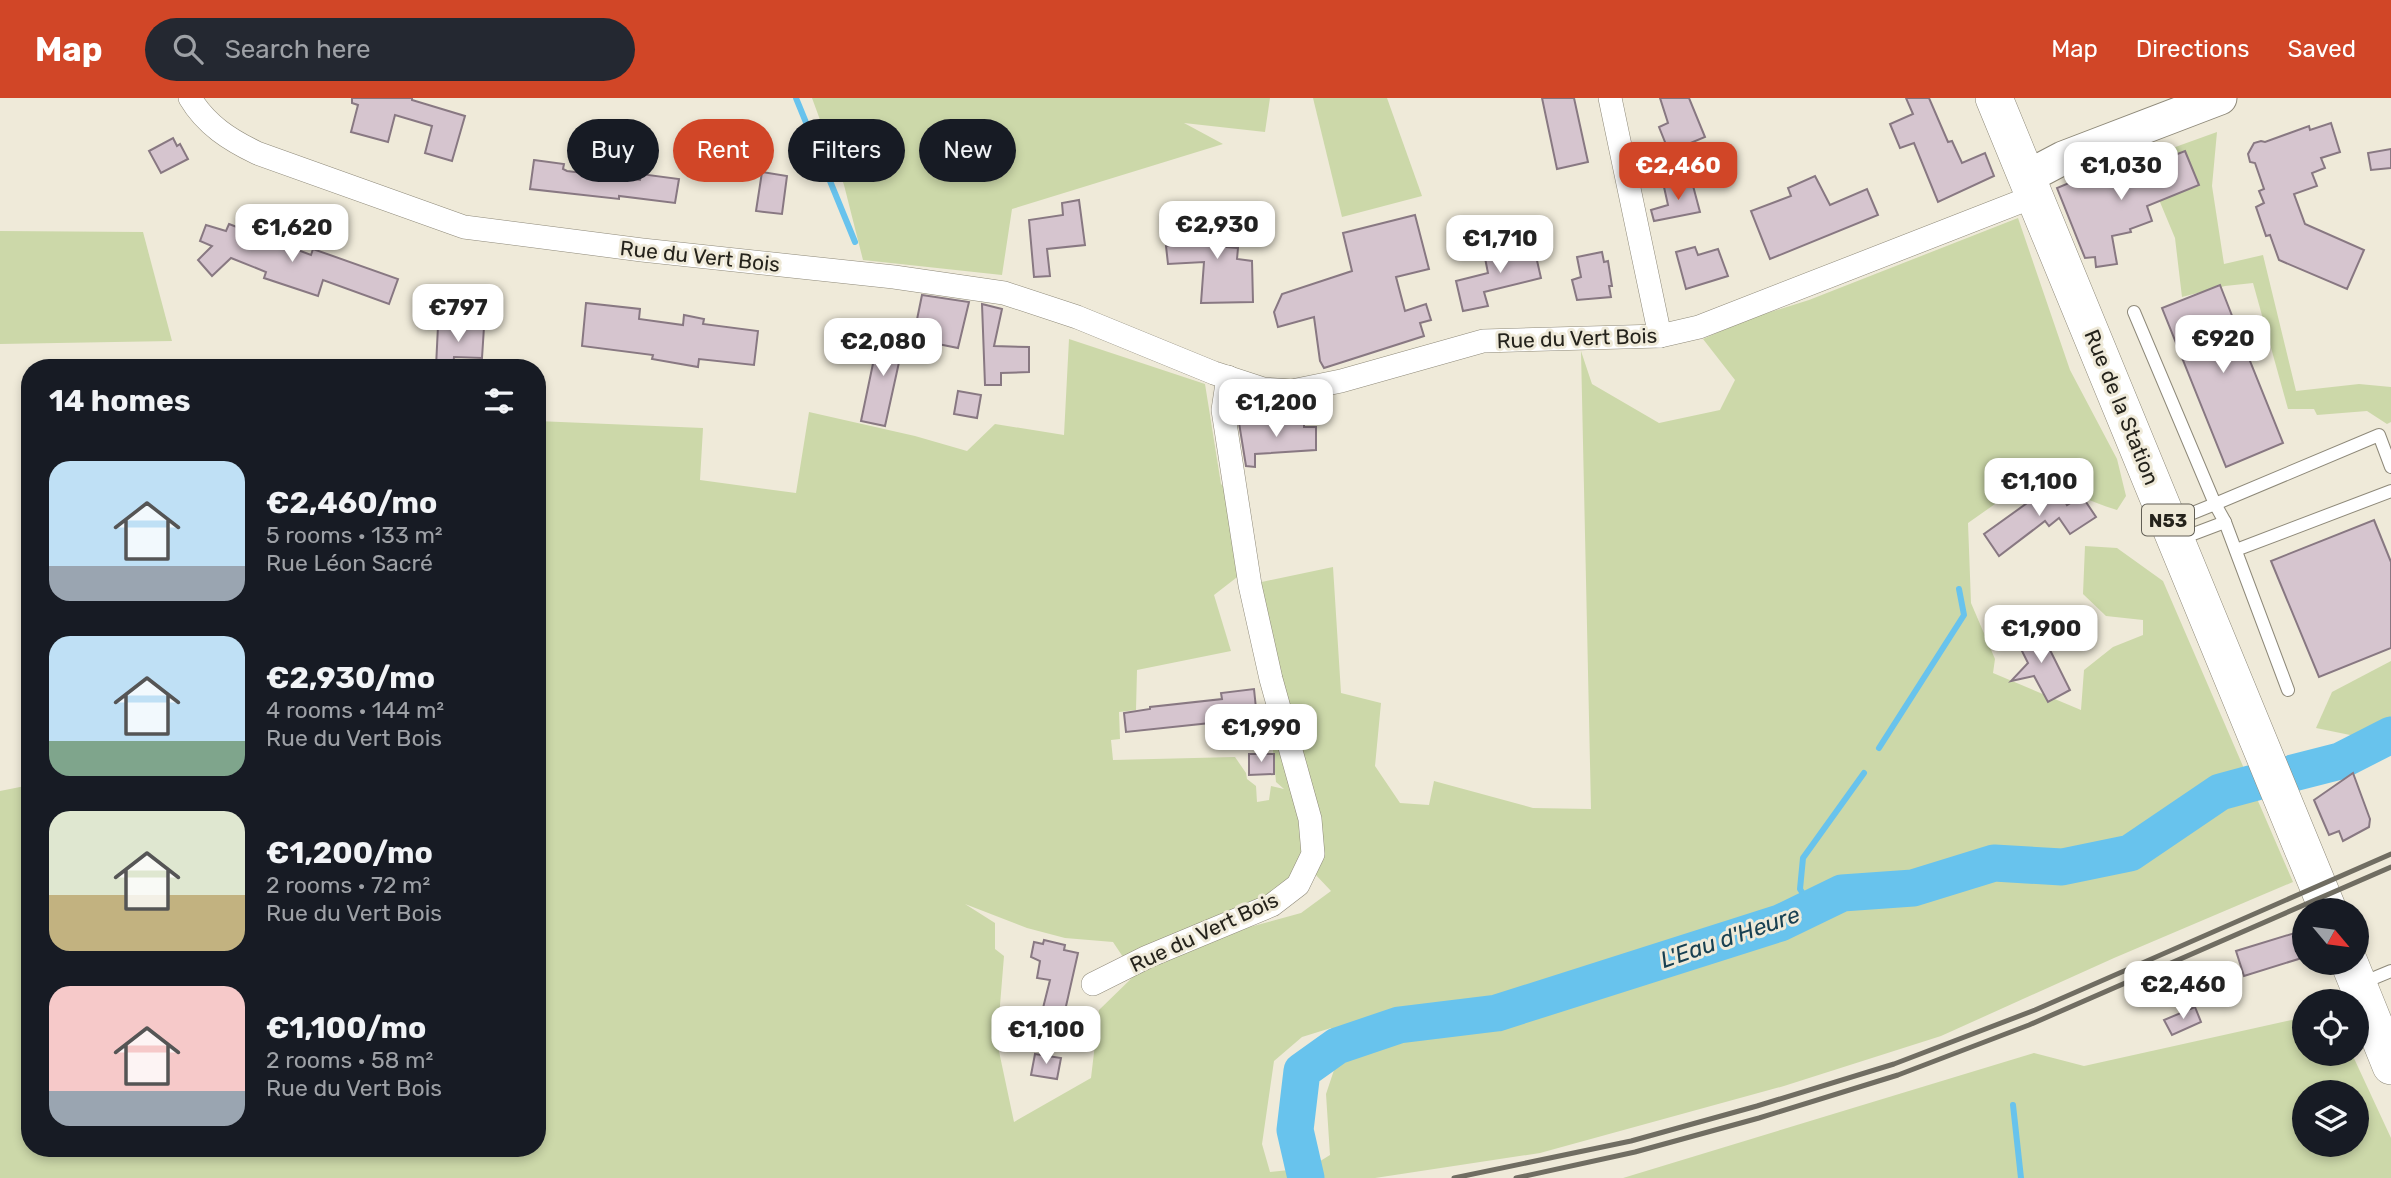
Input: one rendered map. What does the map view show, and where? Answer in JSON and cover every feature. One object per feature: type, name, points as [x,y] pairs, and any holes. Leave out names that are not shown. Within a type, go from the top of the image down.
[{"type":"main road","name":"Rue de la Station","points":[[1994,98],[2323,898]]},
{"type":"main road","points":[[2031,187],[2063,158],[2220,98]]},
{"type":"main road","points":[[2376,974],[2391,1064]]},
{"type":"street","name":"Rue du Vert Bois","points":[[190,98],[212,127],[257,153],[464,228],[894,277],[1004,293],[1077,317],[1263,389],[1292,391],[1340,381],[1483,341],[1660,336],[1699,327],[2031,187]]},
{"type":"street","points":[[1610,98],[1660,336]]},
{"type":"street","name":"Rue du Vert Bois","points":[[1093,984],[1147,957],[1272,905],[1298,885],[1313,854],[1310,820],[1271,679],[1250,585],[1223,410],[1228,377]]},
{"type":"lane","points":[[2134,312],[2225,522],[2288,690]]},
{"type":"lane","points":[[2173,532],[2215,504],[2379,435],[2391,467]]},
{"type":"lane","points":[[2236,550],[2391,491]]},
{"type":"lane","points":[[2173,532],[2225,522]]},
{"type":"green space","points":[[812,98],[1270,98],[1265,132],[1184,123],[1223,144],[1012,209],[1002,275],[863,260],[843,182],[905,182],[905,119],[820,119]]},
{"type":"green space","points":[[1313,98],[1387,98],[1422,196],[1342,217]]},
{"type":"green space","points":[[2217,132],[2212,186],[2224,264],[2263,255],[2296,391],[2359,384],[2391,387],[2391,422],[2387,424],[2367,411],[2317,415],[2314,409],[2288,409],[2253,283],[2225,286],[2182,297],[2175,238],[2142,159]]},
{"type":"green space","points":[[2018,218],[2070,370],[2117,459],[2126,496],[2117,510],[2054,486],[2014,475],[1995,504],[1968,523],[1971,603],[1995,659],[1993,673],[2081,710],[2084,670],[2113,647],[2143,635],[2143,620],[2106,616],[2083,594],[2085,546],[2117,548],[2163,581],[2293,882],[2114,958],[1941,1036],[1784,1086],[1540,1153],[1375,1178],[0,1178],[0,791],[21,787],[21,1157],[546,1157],[546,421],[703,428],[700,480],[796,493],[809,412],[915,436],[967,451],[995,424],[1064,435],[1069,339],[1205,384],[1221,484],[1229,493],[1245,571],[1214,595],[1231,651],[1137,670],[1136,710],[1119,712],[1120,739],[1111,740],[1113,760],[1235,757],[1247,779],[1256,786],[1257,802],[1269,800],[1271,786],[1284,789],[1276,782],[1257,583],[1333,567],[1341,693],[1381,703],[1375,766],[1400,803],[1429,805],[1434,781],[1533,808],[1591,809],[1581,351],[1592,384],[1659,423],[1720,410],[1735,380],[1703,339],[1748,319],[1809,300]],"holes":[[[1314,873],[1331,891],[1301,913],[1235,931],[1138,972],[1099,1010],[1091,1078],[1014,1122],[997,1042],[1004,956],[995,949],[995,923],[965,904],[1027,928],[1065,938],[1113,942],[1125,960]],[[1331,1028],[1340,1052],[1326,1094],[1330,1155],[1309,1168],[1270,1172],[1262,1144],[1274,1061],[1302,1037]]]},
{"type":"green space","points":[[0,231],[143,232],[172,341],[0,344]]},
{"type":"green space","points":[[2391,661],[2391,726],[2355,736],[2316,728],[2332,692]]},
{"type":"green space","points":[[2292,1020],[2292,1066],[2358,1066],[2364,1080],[2292,1080],[2292,1157],[2369,1157],[2369,1091],[2391,1138],[2391,1178],[1623,1178],[2034,1053],[2084,1066]]},
{"type":"building","points":[[352,98],[412,98],[465,116],[452,161],[425,153],[432,126],[395,115],[388,142],[351,132],[358,105],[352,103]]},
{"type":"building","points":[[1542,98],[1574,98],[1588,162],[1557,169]]},
{"type":"building","points":[[1660,98],[1689,98],[1705,137],[1669,152],[1659,127],[1668,123]]},
{"type":"building","points":[[1906,98],[1929,98],[1948,142],[1952,141],[1962,163],[1985,153],[1994,176],[1938,202],[1914,143],[1900,148],[1890,124],[1913,114]]},
{"type":"building","points":[[2331,123],[2340,152],[2321,158],[2325,168],[2312,173],[2317,186],[2294,194],[2305,224],[2364,250],[2347,289],[2279,260],[2270,235],[2266,236],[2256,207],[2264,203],[2259,191],[2264,189],[2255,163],[2250,162],[2248,154],[2254,143],[2265,142],[2309,126],[2310,130]]},
{"type":"building","points":[[173,138],[177,146],[180,144],[188,159],[161,173],[149,151]]},
{"type":"building","points":[[2391,149],[2391,168],[2371,170],[2368,153]]},
{"type":"building","points":[[2185,151],[2199,185],[2147,206],[2152,221],[2130,229],[2131,232],[2112,236],[2117,264],[2096,267],[2095,257],[2085,258],[2057,188],[2119,162],[2124,175]]},
{"type":"building","points":[[534,160],[564,164],[567,182],[659,182],[659,176],[673,178],[673,182],[678,182],[675,203],[530,189]]},
{"type":"building","points":[[774,174],[787,176],[782,214],[756,211],[760,182],[774,182]]},
{"type":"building","points":[[1815,176],[1830,205],[1867,189],[1878,215],[1770,259],[1751,211],[1791,196],[1788,188]]},
{"type":"building","points":[[1692,182],[1700,212],[1654,221],[1651,210],[1668,205],[1664,187]]},
{"type":"building","points":[[1079,200],[1085,245],[1047,249],[1050,276],[1034,277],[1029,220],[1063,215],[1062,203]]},
{"type":"building","points":[[1209,204],[1231,205],[1227,247],[1238,248],[1237,259],[1252,261],[1253,302],[1201,303],[1204,262],[1168,264],[1166,246],[1206,239]]},
{"type":"building","points":[[1415,215],[1429,269],[1396,277],[1405,311],[1426,304],[1431,320],[1420,323],[1424,336],[1324,368],[1320,361],[1314,317],[1278,327],[1274,312],[1282,294],[1352,271],[1343,233]]},
{"type":"building","points":[[229,224],[311,255],[313,249],[398,279],[389,304],[323,280],[318,296],[264,278],[266,272],[231,258],[212,276],[198,260],[212,246],[200,241],[206,225],[226,231]]},
{"type":"building","points":[[1533,243],[1541,278],[1484,292],[1488,306],[1463,311],[1456,281],[1488,273],[1485,258],[1506,252],[1505,249]]},
{"type":"building","points":[[1695,247],[1698,255],[1718,249],[1728,276],[1686,289],[1676,252]]},
{"type":"building","points":[[1602,252],[1604,262],[1608,261],[1611,297],[1577,300],[1572,280],[1581,277],[1577,257]]},
{"type":"building","points":[[2220,285],[2238,331],[2249,326],[2257,347],[2246,351],[2283,443],[2226,467],[2162,308]]},
{"type":"building","points":[[922,295],[969,302],[958,348],[913,339]]},
{"type":"building","points":[[586,303],[640,309],[639,319],[683,325],[684,315],[704,319],[703,324],[758,331],[754,365],[699,359],[698,367],[652,359],[653,355],[582,346]]},
{"type":"building","points":[[982,304],[1002,309],[994,346],[1029,347],[1029,372],[1001,373],[1001,385],[985,385]]},
{"type":"building","points":[[438,326],[484,327],[482,358],[436,359]]},
{"type":"building","points":[[880,330],[905,335],[885,426],[861,421]]},
{"type":"building","points":[[958,391],[981,395],[977,418],[954,414]]},
{"type":"building","points":[[1304,421],[1304,427],[1316,427],[1316,450],[1255,454],[1255,467],[1246,466],[1239,423]]},
{"type":"building","points":[[2055,483],[2067,505],[2082,496],[2096,517],[2070,534],[2059,518],[2049,526],[2045,521],[1999,556],[1984,534]]},
{"type":"building","points":[[2374,520],[2391,562],[2391,648],[2319,677],[2271,561]]},
{"type":"building","points":[[2038,626],[2070,690],[2048,702],[2034,676],[2011,681],[2028,663],[2015,637]]},
{"type":"building","points":[[1254,689],[1257,718],[1126,732],[1124,713],[1150,707],[1222,699],[1221,693]]},
{"type":"building","points":[[1249,754],[1274,754],[1274,774],[1249,775]]},
{"type":"building","points":[[2353,773],[2370,819],[2369,827],[2343,841],[2339,831],[2329,835],[2314,800]]},
{"type":"building","points":[[2292,934],[2292,961],[2244,976],[2236,951]]},
{"type":"building","points":[[1044,940],[1065,945],[1064,950],[1078,953],[1062,1024],[1040,1020],[1050,980],[1037,978],[1040,961],[1031,957],[1034,942],[1043,944]]},
{"type":"building","points":[[2195,1007],[2201,1022],[2172,1035],[2164,1020]]},
{"type":"building","points":[[1035,1054],[1061,1058],[1057,1079],[1031,1075]]},
{"type":"waterway","points":[[796,98],[855,242]]},
{"type":"waterway","points":[[1879,748],[1964,615],[1959,589]]},
{"type":"waterway","name":"L'Eau d'Heure","points":[[2293,773],[2340,761],[2391,735]]},
{"type":"waterway","points":[[1812,908],[1800,889],[1803,858],[1864,773]]},
{"type":"waterway","name":"L'Eau d'Heure","points":[[1306,1178],[1295,1130],[1302,1071],[1337,1046],[1399,1025],[1497,1013],[1780,923],[1842,893],[1913,888],[1994,863],[2062,867],[2130,853],[2220,792],[2257,782]]},
{"type":"waterway","points":[[2013,1105],[2021,1178]]},
{"type":"railway","points":[[1454,1178],[1631,1141],[1894,1064],[2035,1010],[2391,854]]},
{"type":"railway","points":[[1516,1178],[1635,1152],[1759,1118],[1898,1075],[2029,1025],[2391,867]]}]
